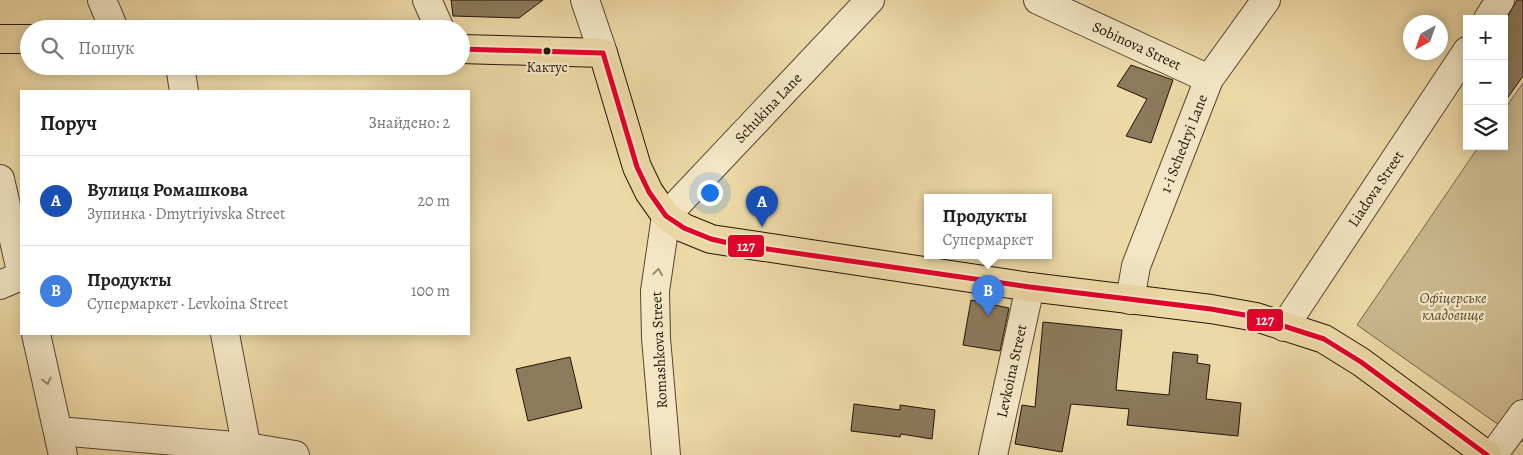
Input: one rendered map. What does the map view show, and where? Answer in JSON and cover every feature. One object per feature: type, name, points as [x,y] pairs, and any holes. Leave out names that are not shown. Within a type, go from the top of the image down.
[{"type":"main road","points":[[0,39],[20,39]]},
{"type":"main road","points":[[470,49],[603,53],[637,166],[649,192],[666,216],[684,228],[711,239],[1030,287],[1211,309],[1247,316],[1324,339],[1361,362],[1487,455]]},
{"type":"street","points":[[102,0],[110,20]]},
{"type":"street","points":[[428,0],[436,20]]},
{"type":"street","points":[[585,0],[603,53]]},
{"type":"street","name":"Schukina Lane","points":[[666,216],[870,0]]},
{"type":"street","name":"Sobinova Street","points":[[1038,0],[1208,79]]},
{"type":"street","name":"1-i Schedryi Lane","points":[[1130,300],[1136,266],[1208,79],[1266,0]]},
{"type":"street","points":[[1491,15],[1500,0]]},
{"type":"street","name":"Liadova Street","points":[[1284,327],[1463,56]]},
{"type":"street","points":[[181,75],[184,90]]},
{"type":"street","points":[[0,179],[20,267]]},
{"type":"street","name":"Romashkova Street","points":[[666,216],[655,291],[656,338],[666,455]]},
{"type":"street","points":[[0,285],[20,276]]},
{"type":"street","name":"Levkoina Street","points":[[994,455],[1030,287]]},
{"type":"street","points":[[36,335],[61,443],[247,451],[295,455]]},
{"type":"street","points":[[225,335],[247,451]]},
{"type":"street","points":[[1493,455],[1523,414]]},
{"type":"green space","name":"Офіцерське кладовище","points":[[1523,83],[1523,442],[1357,325],[1476,150],[1508,150],[1508,104]]},
{"type":"building","points":[[451,0],[543,0],[519,18],[453,16]]},
{"type":"building","points":[[1517,0],[1523,0],[1523,76],[1508,97],[1508,60],[1508,16]]},
{"type":"building","points":[[1131,65],[1173,80],[1151,143],[1126,136],[1147,99],[1117,86]]},
{"type":"building","points":[[971,300],[1009,308],[1000,351],[963,345]]},
{"type":"building","points":[[1043,322],[1122,330],[1116,390],[1169,395],[1173,352],[1198,355],[1197,363],[1210,365],[1206,399],[1241,403],[1238,436],[1127,425],[1129,409],[1071,404],[1062,452],[1015,444],[1022,405],[1035,407]]},
{"type":"building","points":[[570,357],[582,408],[528,421],[516,369]]},
{"type":"building","points":[[854,404],[900,410],[900,405],[935,410],[932,439],[901,434],[900,437],[851,431]]},
{"type":"transit line","name":"127","points":[[470,49],[603,53]]},
{"type":"transit line","name":"127","points":[[603,53],[637,167],[649,192],[666,216],[684,228],[711,239],[733,244],[1030,287],[1211,309],[1256,317],[1324,339],[1361,362],[1487,455]]},
{"type":"place","name":"Кактус","points":[[547,51]]},
{"type":"place","name":"Вулиця Ромашкова","points":[[762,227]]},
{"type":"place","name":"Продукты","points":[[988,316]]}]
